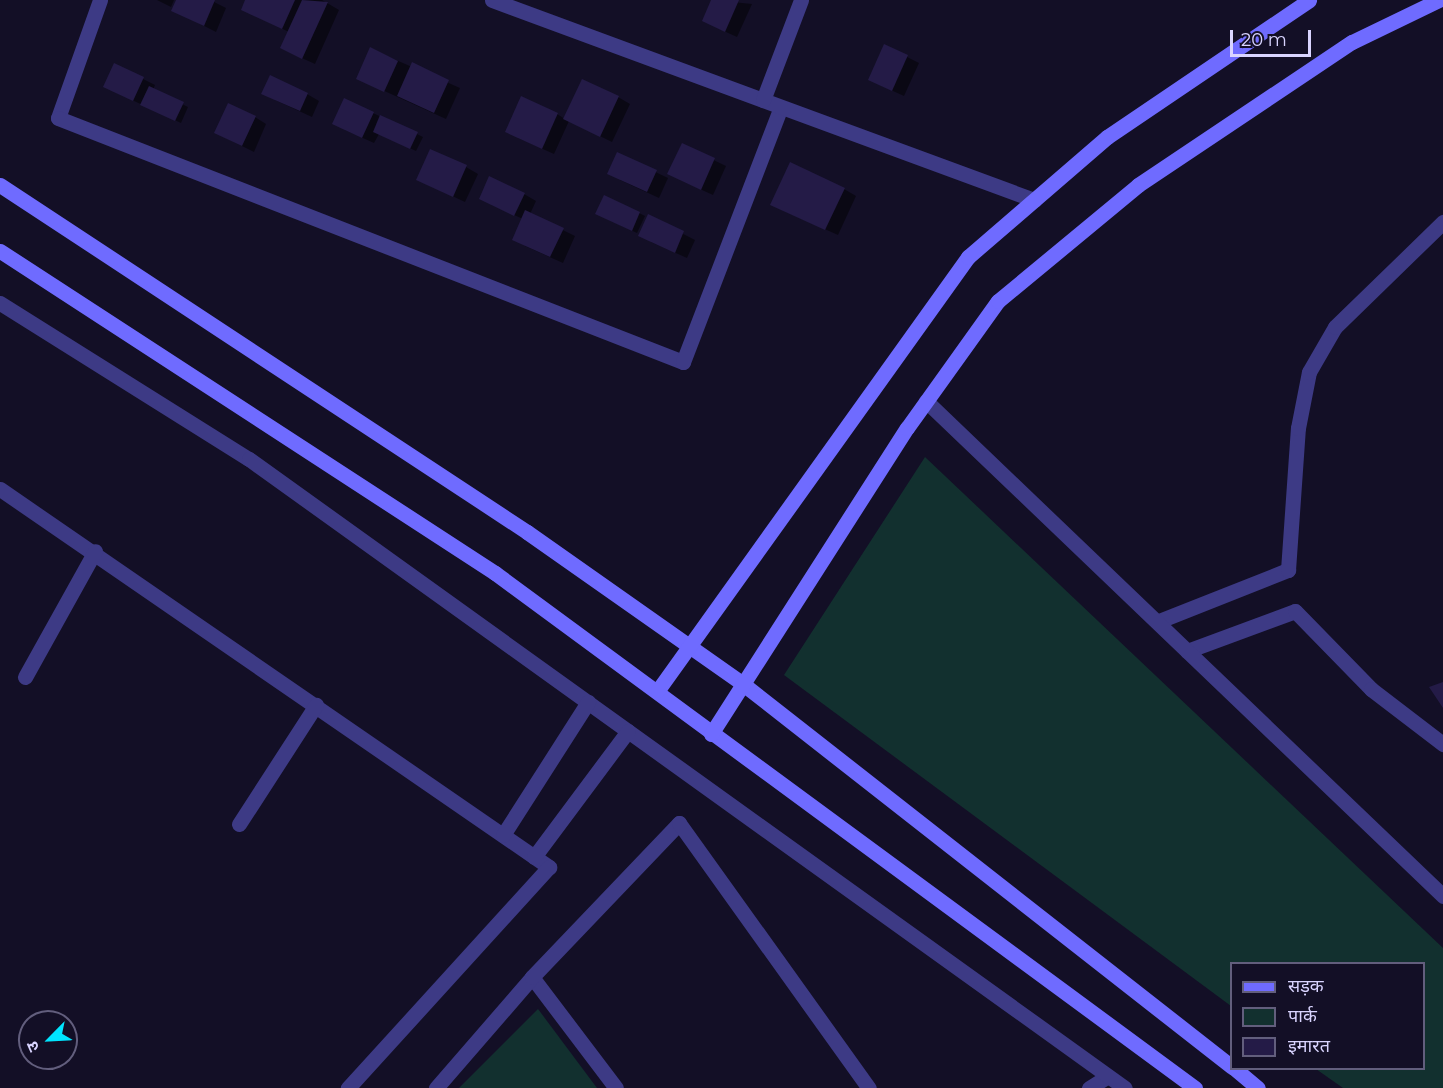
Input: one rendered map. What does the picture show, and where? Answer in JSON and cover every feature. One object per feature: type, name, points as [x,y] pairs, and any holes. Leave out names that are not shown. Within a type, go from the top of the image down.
[{"type":"street","points":[[100,0],[58,118],[683,362],[781,107]]},
{"type":"street","points":[[492,0],[517,4],[781,107],[1034,200]]},
{"type":"street","points":[[763,100],[801,0]]},
{"type":"street","points":[[658,690],[968,257],[1107,137],[1310,0]]},
{"type":"street","points":[[711,734],[926,402],[998,301],[1138,185],[1352,42],[1439,0]]},
{"type":"street","points":[[0,185],[527,532],[743,684],[1230,1066]]},
{"type":"street","points":[[1159,621],[1288,570],[1298,428],[1309,372],[1335,327],[1443,222]]},
{"type":"street","points":[[0,251],[495,573],[658,690],[711,734],[1195,1088]]},
{"type":"street","points":[[0,303],[249,459],[1125,1088]]},
{"type":"street","points":[[926,402],[1159,621],[1187,651],[1443,896]]},
{"type":"street","points":[[0,489],[95,551],[549,867],[348,1088]]},
{"type":"street","points":[[25,676],[95,551]]},
{"type":"street","points":[[1187,651],[1295,611],[1371,689],[1443,744]]},
{"type":"street","points":[[503,835],[588,702]]},
{"type":"street","points":[[239,824],[316,705]]},
{"type":"street","points":[[534,857],[628,731]]},
{"type":"street","points":[[436,1088],[532,977],[679,823],[869,1088]]},
{"type":"street","points":[[532,977],[616,1088]]},
{"type":"street","points":[[1236,1070],[1258,1088]]},
{"type":"street","points":[[1089,1088],[1108,1076]]},
{"type":"green space","points":[[925,457],[1443,948],[1443,1088],[1343,1088],[1317,1070],[1425,1070],[1425,962],[1230,962],[1230,1005],[784,675]]},
{"type":"green space","points":[[538,1009],[597,1088],[459,1088]]},
{"type":"building","points":[[176,0],[215,0],[204,26],[171,11]]},
{"type":"building","points":[[245,0],[295,0],[282,29],[241,10]]},
{"type":"building","points":[[302,0],[328,2],[302,59],[280,48]]},
{"type":"building","points":[[711,0],[739,0],[725,32],[702,21]]},
{"type":"building","points":[[884,44],[908,55],[892,91],[868,80]]},
{"type":"building","points":[[370,47],[398,61],[384,92],[356,79]]},
{"type":"building","points":[[412,62],[449,80],[434,113],[397,96]]},
{"type":"building","points":[[114,63],[144,77],[133,101],[103,87]]},
{"type":"building","points":[[270,75],[308,93],[300,111],[261,94]]},
{"type":"building","points":[[582,79],[619,96],[600,137],[563,119]]},
{"type":"building","points":[[149,86],[184,102],[175,121],[140,105]]},
{"type":"building","points":[[521,96],[558,113],[542,149],[505,132]]},
{"type":"building","points":[[344,98],[374,112],[362,138],[332,124]]},
{"type":"building","points":[[228,103],[256,116],[242,146],[214,133]]},
{"type":"building","points":[[380,115],[418,132],[410,149],[373,132]]},
{"type":"building","points":[[682,143],[715,158],[701,190],[667,174]]},
{"type":"building","points":[[430,149],[467,165],[453,197],[416,180]]},
{"type":"building","points":[[617,152],[657,170],[647,192],[607,174]]},
{"type":"building","points":[[790,162],[845,188],[825,230],[770,205]]},
{"type":"building","points":[[489,176],[525,193],[514,216],[479,199]]},
{"type":"building","points":[[604,195],[640,212],[632,231],[595,214]]},
{"type":"building","points":[[525,210],[564,228],[550,257],[512,240]]},
{"type":"building","points":[[648,214],[684,231],[675,253],[638,236]]},
{"type":"building","points":[[1443,682],[1443,708],[1429,687]]}]
